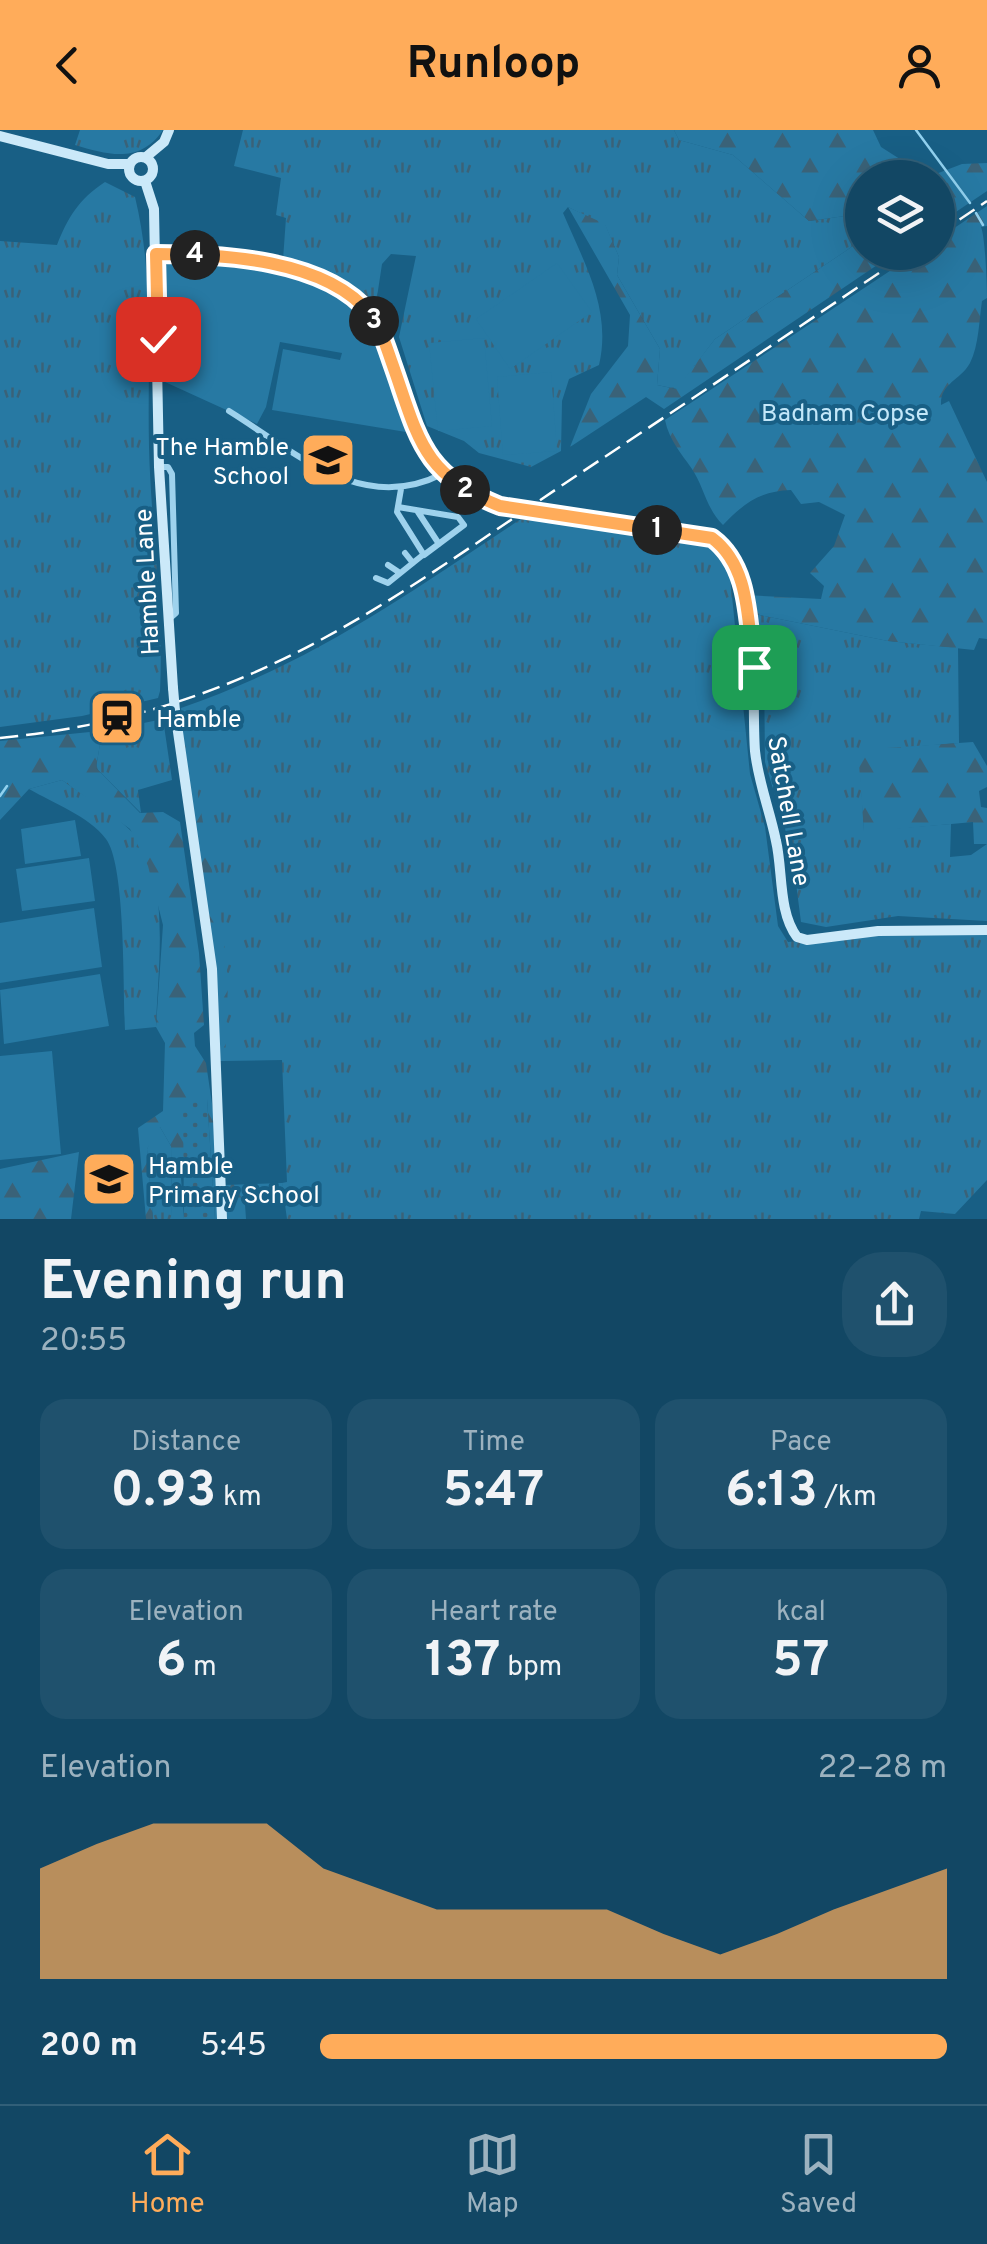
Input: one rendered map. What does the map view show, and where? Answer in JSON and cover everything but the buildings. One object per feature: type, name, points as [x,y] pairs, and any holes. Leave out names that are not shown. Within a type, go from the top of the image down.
[{"type":"street","points":[[0,136],[108,164],[144,181],[154,169],[169,130]]},
{"type":"street","points":[[108,164],[130,164],[164,142]]},
{"type":"street","points":[[146,157],[154,169]]},
{"type":"street","points":[[130,164],[132,177]]},
{"type":"street","name":"Hamble Lane","points":[[144,181],[154,209],[166,620],[212,969],[215,1128],[222,1219]]},
{"type":"street","name":"Satchell Lane","points":[[156,254],[285,269],[328,282],[354,298],[381,332],[417,439],[442,474],[472,495],[500,506],[712,538],[734,558],[742,582],[754,667],[756,752],[777,844],[788,918],[797,937],[807,940],[942,928],[987,930]]},
{"type":"street","points":[[229,411],[342,481],[402,489],[442,474]]},
{"type":"street","points":[[402,489],[398,507],[424,554]]},
{"type":"street","points":[[376,578],[388,582],[464,526],[458,517],[398,507]]},
{"type":"street","points":[[418,510],[438,544]]},
{"type":"street","points":[[440,514],[452,534]]},
{"type":"street","points":[[405,553],[412,563]]},
{"type":"street","points":[[388,565],[400,573]]},
{"type":"green space","points":[[80,130],[163,130],[144,148],[112,154],[75,145]]},
{"type":"green space","points":[[243,130],[674,130],[679,140],[733,155],[809,221],[845,216],[845,251],[715,339],[677,389],[657,385],[660,349],[617,275],[619,257],[605,225],[568,207],[563,213],[599,305],[602,344],[599,365],[569,379],[562,401],[561,451],[531,467],[479,453],[464,441],[427,426],[399,337],[416,256],[391,254],[382,264],[375,310],[321,270],[283,260],[286,218],[276,215],[281,178],[234,166]]},
{"type":"green space","points":[[674,130],[873,130],[881,147],[901,160],[845,160],[845,216],[809,221],[733,155],[679,140]]},
{"type":"green space","points":[[987,163],[987,191],[955,213],[955,167]]},
{"type":"green space","points":[[105,182],[135,197],[145,259],[160,691],[158,698],[82,716],[0,727],[0,241],[57,245],[75,209]]},
{"type":"green space","name":"Badnam Copse","points":[[987,206],[987,226],[981,227],[987,298],[982,301],[970,363],[947,387],[941,405],[949,401],[987,482],[987,639],[979,638],[974,650],[888,641],[745,612],[745,595],[821,599],[824,586],[810,573],[834,546],[845,515],[819,502],[801,504],[791,490],[753,500],[723,525],[672,440],[665,420],[891,270],[955,270],[955,228]]},
{"type":"green space","points":[[568,207],[605,224],[619,257],[617,275],[660,349],[657,385],[676,389],[715,339],[845,251],[845,270],[870,270],[664,409],[646,397],[570,447],[591,394],[628,346],[630,315]]},
{"type":"green space","points":[[169,262],[219,264],[277,273],[331,291],[353,305],[375,331],[406,432],[272,410],[283,349],[340,360],[342,353],[280,342],[266,407],[257,424],[165,382],[164,268]]},
{"type":"green space","points":[[557,263],[592,312],[510,369],[476,319]]},
{"type":"green space","points":[[484,338],[492,426],[438,431],[429,343]]},
{"type":"green space","points":[[551,372],[557,451],[503,455],[497,377]]},
{"type":"green space","points":[[521,519],[712,541],[728,557],[750,774],[765,827],[778,926],[788,942],[876,933],[987,934],[987,1180],[955,1214],[921,1211],[919,1219],[287,1219],[282,1183],[287,1182],[282,1060],[220,1061],[181,708],[274,670],[316,648],[398,601]]},
{"type":"green space","points":[[754,614],[888,641],[958,648],[959,743],[859,751],[864,831],[951,824],[950,857],[971,855],[987,844],[987,921],[898,916],[826,927],[801,922],[792,852],[765,762],[764,665]]},
{"type":"green space","points":[[163,719],[172,780],[138,790],[141,813],[96,768],[100,744],[110,730]]},
{"type":"green space","points":[[184,720],[223,930],[228,983],[225,1061],[220,1061],[180,721]]},
{"type":"green space","points":[[110,730],[100,744],[96,768],[140,813],[163,812],[180,822],[199,953],[204,1025],[194,1033],[195,1046],[206,1063],[224,1185],[282,1183],[283,1187],[244,1190],[246,1219],[215,1219],[207,1099],[181,1178],[184,1219],[172,1219],[171,1146],[160,1127],[147,1149],[153,1219],[146,1219],[138,1128],[163,1111],[165,1043],[156,1027],[163,925],[148,866],[130,829],[62,780],[29,789],[0,820],[0,741]]},
{"type":"green space","points":[[973,742],[987,766],[987,787],[979,791],[981,807],[987,808],[987,844],[974,844],[973,822],[864,832],[858,750]]},
{"type":"green space","points":[[62,780],[131,831],[153,871],[160,925],[156,1027],[125,1030],[120,901],[117,874],[106,839],[80,817],[29,789]]},
{"type":"green space","points":[[75,820],[81,856],[25,864],[21,829]]},
{"type":"green space","points":[[89,858],[95,901],[22,911],[16,869]]},
{"type":"green space","points":[[94,908],[102,967],[0,983],[0,923]]},
{"type":"green space","points":[[100,974],[109,1026],[4,1044],[0,990]]},
{"type":"green space","points":[[52,1051],[61,1154],[0,1160],[0,1056]]},
{"type":"green space","points":[[207,1099],[215,1219],[184,1219],[183,1102]]},
{"type":"green space","points":[[160,1127],[171,1146],[172,1219],[153,1219],[147,1149]]},
{"type":"green space","points":[[79,1152],[71,1219],[0,1219],[0,1169]]},
{"type":"waterway","points":[[916,130],[970,203]]},
{"type":"waterway","points":[[976,213],[983,225]]},
{"type":"waterway","points":[[0,796],[7,786]]},
{"type":"railway","points":[[955,223],[987,201]]},
{"type":"railway","points":[[0,738],[86,726],[163,706],[300,651],[428,575],[883,270]]},
{"type":"place","name":"The Hamble School","points":[[328,460]]},
{"type":"place","name":"Hamble","points":[[117,718]]},
{"type":"place","name":"Hamble Primary School","points":[[109,1179]]},
{"type":"route","points":[[158,339],[156,254],[274,266],[338,287],[371,314],[381,332],[417,439],[436,470],[472,495],[500,506],[712,538],[734,558],[742,582],[754,667]]}]
